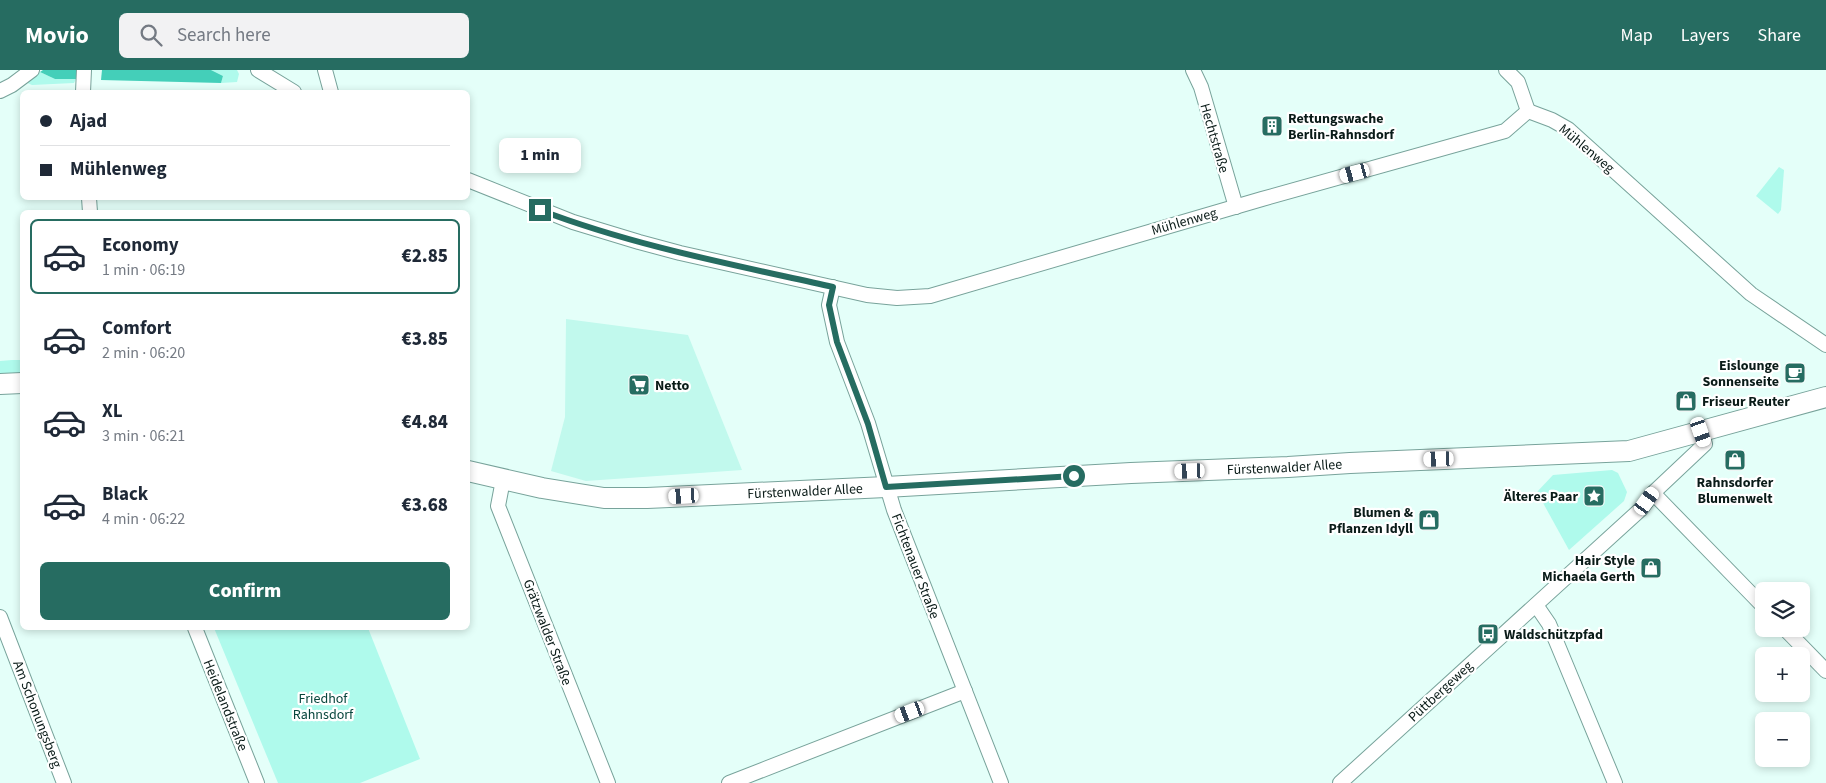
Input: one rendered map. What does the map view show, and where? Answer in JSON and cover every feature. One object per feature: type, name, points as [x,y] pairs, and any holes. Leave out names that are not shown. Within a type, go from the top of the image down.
[{"type":"main road","points":[[0,384],[20,383]]},
{"type":"main road","name":"Fürstenwalder Allee","points":[[470,472],[504,480],[604,498],[647,498],[1131,473],[1629,451],[1826,397]]},
{"type":"street","points":[[0,91],[12,85],[32,70]]},
{"type":"street","points":[[83,90],[84,70]]},
{"type":"street","points":[[258,70],[291,90]]},
{"type":"street","points":[[325,70],[330,90]]},
{"type":"street","name":"Hechtstraße","points":[[1193,70],[1201,87],[1236,207]]},
{"type":"street","points":[[1506,70],[1518,82],[1528,111]]},
{"type":"street","name":"Mühlenweg","points":[[470,181],[573,222],[680,252],[867,295],[897,298],[930,296],[1505,131],[1528,111],[1552,120],[1568,130],[1751,294],[1826,345]]},
{"type":"street","name":"Fichtenauer Straße","points":[[833,287],[829,305],[837,342],[868,424],[886,487],[1001,783]]},
{"type":"street","name":"Püttbergeweg","points":[[1349,780],[1642,509],[1653,493],[1705,444],[1701,432]]},
{"type":"street","name":"Grätzwalder Straße","points":[[504,480],[498,506],[608,783]]},
{"type":"street","points":[[1653,493],[1755,598]]},
{"type":"street","points":[[1536,605],[1549,624],[1615,783]]},
{"type":"street","name":"Am Schonungsberg","points":[[0,617],[64,783]]},
{"type":"street","name":"Heidelandstraße","points":[[196,630],[257,783]]},
{"type":"street","points":[[1793,637],[1826,671]]},
{"type":"street","points":[[729,783],[965,691]]},
{"type":"shaded area","points":[[566,319],[688,335],[742,470],[586,481],[551,471],[565,417]]},
{"type":"green space","points":[[43,70],[78,70],[76,79],[55,79],[40,72]]},
{"type":"green space","points":[[102,70],[211,70],[223,76],[221,83],[101,80]]},
{"type":"green space","points":[[211,70],[237,70],[239,74],[237,82],[221,83],[223,76]]},
{"type":"green space","points":[[40,72],[55,79],[76,79],[74,83],[32,85],[25,82]]},
{"type":"green space","points":[[1779,167],[1784,170],[1781,210],[1778,214],[1756,196]]},
{"type":"green space","points":[[20,360],[20,374],[0,375],[0,361]]},
{"type":"green space","points":[[1612,470],[1618,473],[1627,492],[1624,501],[1569,550],[1537,492],[1553,475]]},
{"type":"green space","name":"Friedhof Rahnsdorf","points":[[215,630],[369,630],[420,759],[360,783],[278,783]]},
{"type":"place","name":"Rettungswache Berlin-Rahnsdorf","points":[[1272,126]]},
{"type":"place","name":"Eislounge Sonnenseite","points":[[1795,373]]},
{"type":"place","name":"Netto","points":[[639,385]]},
{"type":"place","name":"Friseur Reuter","points":[[1686,401]]},
{"type":"place","name":"Rahnsdorfer Blumenwelt","points":[[1735,460]]},
{"type":"place","name":"Älteres Paar","points":[[1594,496]]},
{"type":"place","name":"Blumen & Pflanzen Idyll","points":[[1429,520]]},
{"type":"place","name":"Hair Style Michaela Gerth","points":[[1651,568]]},
{"type":"place","name":"Waldschützpfad","points":[[1488,634]]},
{"type":"route","points":[[540,210],[639,242],[833,287],[829,305],[837,342],[868,424],[886,487],[1074,476]]}]
